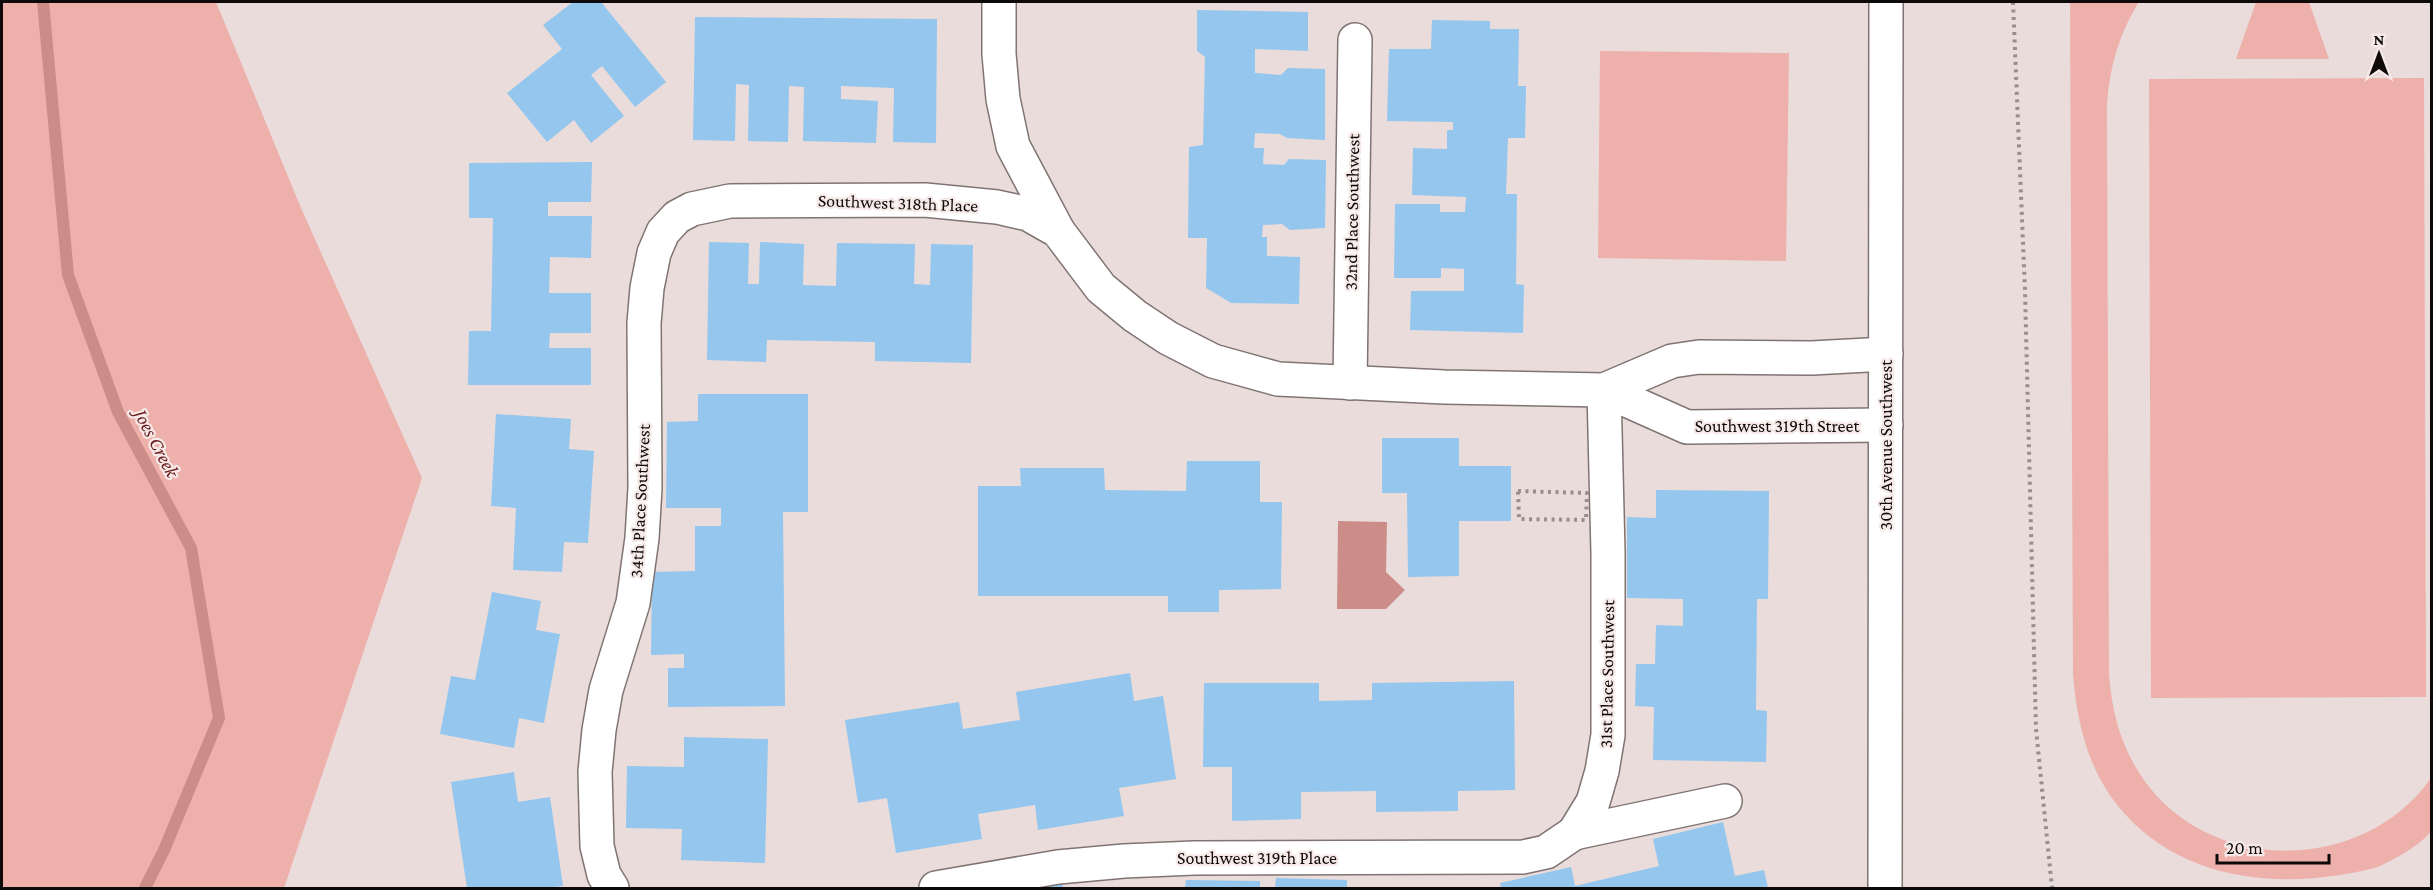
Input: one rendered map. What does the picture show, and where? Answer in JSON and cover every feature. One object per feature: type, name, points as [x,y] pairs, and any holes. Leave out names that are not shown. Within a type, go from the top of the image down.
[{"type":"street","points":[[999,2],[999,54],[1003,99],[1013,147],[1058,231]]},
{"type":"street","name":"30th Avenue Southwest","points":[[1885,888],[1886,2]]},
{"type":"street","name":"32nd Place Southwest","points":[[1350,383],[1355,40]]},
{"type":"street","name":"Southwest 318th Place","points":[[663,232],[677,217],[692,208],[720,202],[914,200],[998,207],[1028,214],[1058,231],[1101,288],[1135,316],[1168,338],[1213,361],[1278,379],[1444,387]]},
{"type":"street","name":"34th Place Southwest","points":[[608,882],[595,828],[596,752],[606,690],[629,617],[638,575],[645,488],[646,300],[654,253],[663,232]]},
{"type":"street","name":"Southwest 319th Street","points":[[1604,390],[1672,361],[1700,357],[1812,358],[1886,354]]},
{"type":"street","name":"Southwest 319th Street","points":[[1444,387],[1604,390],[1687,427],[1886,425]]},
{"type":"street","name":"31st Place Southwest","points":[[1574,833],[1587,813],[1598,788],[1606,754],[1608,565],[1604,390]]},
{"type":"street","points":[[1574,833],[1725,801]]},
{"type":"street","name":"Southwest 319th Place","points":[[936,888],[1058,867],[1124,861],[1194,858],[1523,857],[1546,852],[1574,833]]},
{"type":"path","points":[[2013,2],[2025,291],[2036,729],[2052,888]]},
{"type":"path","points":[[1518,491],[1587,493],[1586,520],[1519,519],[1518,491]]},
{"type":"shaded area","points":[[2,2],[216,2],[301,208],[422,478],[284,888],[2,888]]},
{"type":"shaded area","points":[[2070,2],[2139,2],[2126,26],[2117,51],[2110,77],[2107,104],[2109,674],[2120,734],[2133,762],[2150,788],[2180,817],[2215,836],[2253,848],[2293,850],[2333,845],[2370,831],[2403,808],[2431,778],[2431,832],[2406,852],[2378,867],[2311,878],[2276,879],[2242,876],[2210,868],[2178,855],[2150,837],[2124,813],[2102,782],[2087,748],[2078,712],[2073,674]]},
{"type":"shaded area","points":[[2256,2],[2309,2],[2329,59],[2236,59]]},
{"type":"shaded area","points":[[1600,51],[1789,53],[1786,261],[1598,258]]},
{"type":"shaded area","points":[[2424,78],[2426,697],[2151,698],[2149,79]]},
{"type":"shaded area","points":[[1338,521],[1387,522],[1386,572],[1405,590],[1386,609],[1337,609]]},
{"type":"building","points":[[573,2],[601,2],[666,82],[635,107],[602,66],[591,75],[624,116],[591,143],[574,120],[547,142],[507,93],[562,49],[543,25]]},
{"type":"building","points":[[1197,10],[1308,12],[1308,51],[1255,49],[1255,73],[1281,75],[1288,68],[1325,69],[1325,140],[1255,133],[1254,148],[1264,148],[1263,164],[1284,165],[1289,159],[1326,160],[1325,228],[1290,230],[1282,224],[1263,225],[1262,237],[1267,237],[1267,256],[1300,257],[1299,304],[1231,303],[1206,288],[1207,238],[1188,238],[1189,147],[1203,145],[1205,57],[1197,51]]},
{"type":"building","points":[[695,17],[937,19],[936,143],[893,142],[894,88],[841,86],[841,99],[878,101],[876,143],[803,141],[804,87],[789,86],[788,142],[748,141],[749,85],[736,84],[735,141],[693,140]]},
{"type":"building","points":[[1432,20],[1490,21],[1490,29],[1519,29],[1518,86],[1526,86],[1525,138],[1508,138],[1506,194],[1517,194],[1516,284],[1524,285],[1523,333],[1410,330],[1411,291],[1464,291],[1464,269],[1441,268],[1441,278],[1394,278],[1395,204],[1440,204],[1440,212],[1465,212],[1466,197],[1412,195],[1413,148],[1447,149],[1447,130],[1453,130],[1453,122],[1387,121],[1389,49],[1431,49]]},
{"type":"building","points":[[592,162],[591,202],[548,202],[548,216],[592,216],[591,258],[550,257],[549,293],[591,293],[591,333],[550,333],[549,348],[591,348],[591,385],[468,385],[469,331],[491,331],[493,218],[469,218],[469,163]]},
{"type":"building","points":[[709,242],[749,243],[748,284],[759,284],[760,242],[804,244],[803,285],[836,286],[837,243],[915,244],[914,284],[930,285],[931,244],[973,245],[971,363],[875,361],[875,342],[767,340],[766,362],[707,360]]},
{"type":"building","points":[[698,394],[808,394],[808,512],[783,512],[785,706],[668,707],[668,668],[684,668],[684,654],[651,655],[652,572],[695,571],[695,526],[721,526],[721,508],[666,508],[667,422],[698,421]]},
{"type":"building","points":[[496,414],[571,419],[569,449],[594,451],[588,543],[564,542],[562,572],[513,570],[516,508],[491,506]]},
{"type":"building","points":[[1382,438],[1459,438],[1459,466],[1511,466],[1511,521],[1459,521],[1459,576],[1408,577],[1407,493],[1382,493]]},
{"type":"building","points":[[1187,461],[1260,461],[1260,502],[1282,502],[1281,589],[1219,590],[1219,612],[1168,612],[1168,596],[978,596],[978,486],[1021,486],[1020,468],[1104,468],[1105,490],[1186,491]]},
{"type":"building","points":[[1656,490],[1769,491],[1768,599],[1757,599],[1756,710],[1767,711],[1766,762],[1653,760],[1654,707],[1635,706],[1636,664],[1655,664],[1656,625],[1683,626],[1683,599],[1627,598],[1627,517],[1656,518]]},
{"type":"building","points":[[492,592],[541,601],[536,630],[560,634],[544,723],[519,718],[514,748],[440,734],[451,676],[475,680]]},
{"type":"building","points":[[1130,673],[1134,701],[1163,696],[1176,779],[1119,788],[1124,816],[1038,830],[1035,805],[978,814],[982,839],[896,853],[887,798],[858,803],[845,720],[959,702],[963,729],[1020,720],[1016,692]]},
{"type":"building","points":[[1514,681],[1515,790],[1458,791],[1458,811],[1376,812],[1376,791],[1301,792],[1301,819],[1232,821],[1232,767],[1203,767],[1204,683],[1319,683],[1319,701],[1372,700],[1372,683]]},
{"type":"building","points":[[684,737],[768,739],[765,863],[681,860],[682,829],[626,828],[627,766],[684,767]]},
{"type":"building","points":[[514,772],[518,802],[550,797],[563,886],[467,888],[451,782]]},
{"type":"building","points":[[1723,822],[1735,876],[1764,870],[1768,888],[1501,888],[1500,883],[1571,867],[1575,886],[1659,866],[1653,839]]},
{"type":"building","points":[[1276,878],[1347,880],[1347,888],[1275,888]]},
{"type":"building","points":[[1062,880],[1063,888],[996,888]]},
{"type":"building","points":[[1186,880],[1260,881],[1260,888],[1185,888]]},
{"type":"waterway","name":"Joes Creek","points":[[43,2],[68,275],[118,412],[191,548],[219,718],[164,850],[145,888]]}]
